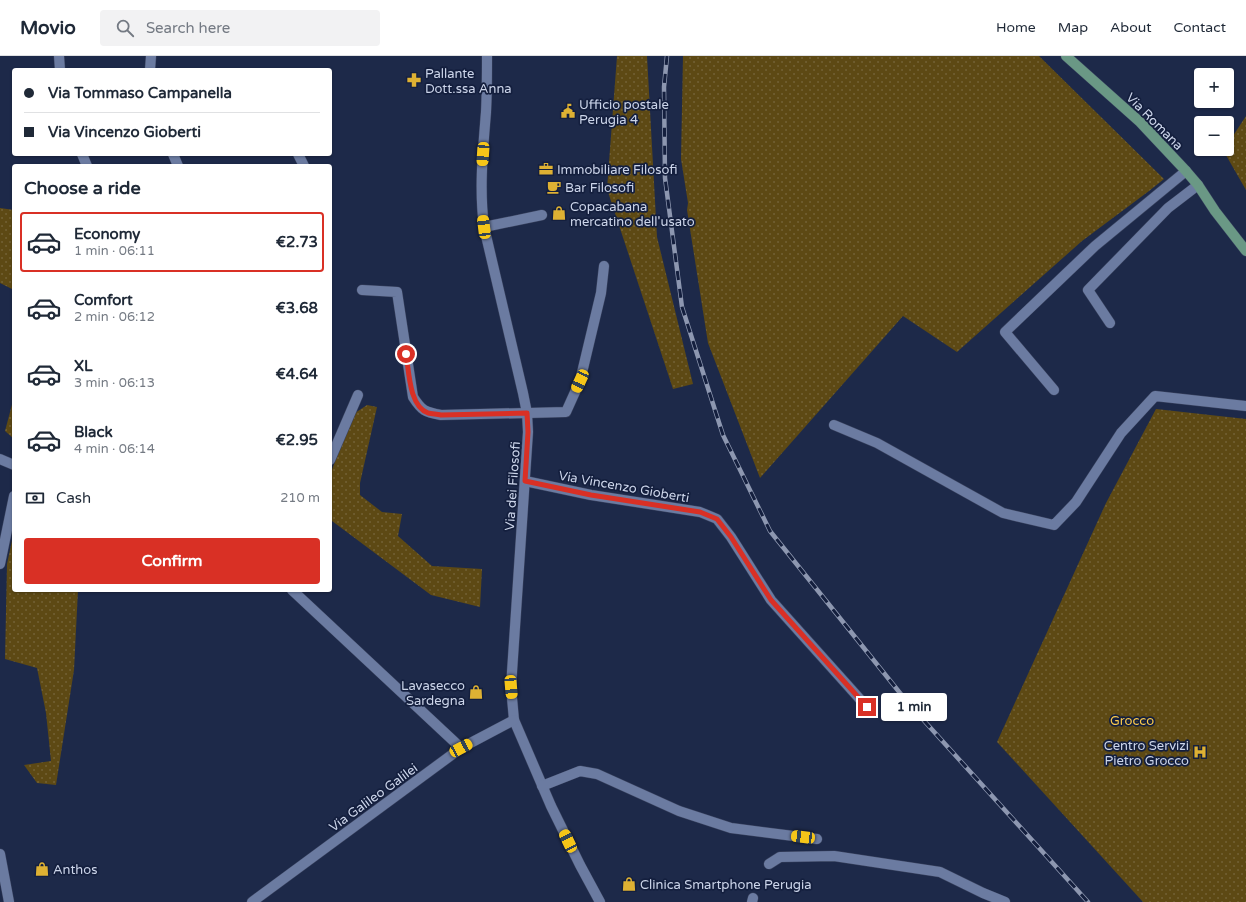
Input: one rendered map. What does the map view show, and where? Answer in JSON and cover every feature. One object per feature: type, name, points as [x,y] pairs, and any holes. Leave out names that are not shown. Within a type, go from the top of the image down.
[{"type":"main road","name":"Via Romana","points":[[1066,56],[1140,122],[1186,171],[1246,251]]},
{"type":"street","points":[[60,56],[60,68]]},
{"type":"street","points":[[150,68],[151,56]]},
{"type":"street","name":"Via dei Filosofi","points":[[488,56],[487,96],[481,181],[484,227],[527,413],[528,432],[511,687],[514,720],[542,786],[580,865],[600,902]]},
{"type":"street","points":[[1054,390],[1005,332],[1095,246],[1186,171]]},
{"type":"street","points":[[1110,322],[1088,290],[1168,208],[1198,185]]},
{"type":"street","points":[[484,227],[542,215]]},
{"type":"street","points":[[362,290],[398,292],[413,397],[420,407],[428,413],[441,415],[566,412],[580,381],[601,293],[604,266]]},
{"type":"street","points":[[332,455],[358,395]]},
{"type":"street","points":[[834,425],[877,443],[1003,513],[1054,525],[1076,502],[1121,433],[1155,396],[1246,406]]},
{"type":"street","points":[[0,459],[12,464]]},
{"type":"street","name":"Via Vincenzo Gioberti","points":[[525,481],[591,495],[700,512],[717,519],[731,537],[771,600],[867,707]]},
{"type":"street","points":[[0,564],[12,506]]},
{"type":"street","points":[[294,592],[461,748]]},
{"type":"street","name":"Via Galileo Galilei","points":[[252,902],[461,748],[514,720]]},
{"type":"street","points":[[542,786],[580,771],[597,774],[679,811],[731,828],[817,839]]},
{"type":"street","points":[[0,854],[9,902]]},
{"type":"street","points":[[769,864],[780,857],[834,856],[940,872],[1005,902]]},
{"type":"green space","points":[[617,56],[647,56],[657,237],[693,384],[673,389],[607,189]]},
{"type":"green space","points":[[683,56],[1039,56],[1164,179],[1082,241],[957,352],[903,316],[760,478],[708,343],[687,210],[688,203],[681,159]]},
{"type":"green space","points":[[1246,116],[1246,190],[1226,156],[1234,156],[1234,134]]},
{"type":"green space","points":[[0,208],[12,210],[12,289],[0,283]]},
{"type":"green space","points":[[12,405],[12,437],[5,431]]},
{"type":"green space","points":[[367,405],[377,407],[360,483],[360,495],[382,512],[402,514],[398,536],[432,566],[482,569],[480,607],[431,595],[332,521],[332,470],[352,415]]},
{"type":"green space","name":"Grocco","points":[[1156,409],[1246,419],[1246,902],[1143,902],[997,742],[1106,503]]},
{"type":"green space","points":[[12,540],[12,592],[78,592],[74,670],[56,785],[37,783],[24,765],[51,761],[46,713],[37,668],[5,659],[7,564]]},
{"type":"railway","points":[[667,56],[664,87],[665,178],[682,307],[723,435],[770,531],[908,703],[1088,902]]},
{"type":"place","name":"Pallante Dott.ssa Anna","points":[[414,80]]},
{"type":"place","name":"Ufficio postale Perugia 4","points":[[568,111]]},
{"type":"place","name":"Immobiliare Filosofi","points":[[546,169]]},
{"type":"place","name":"Bar Filosofi","points":[[554,187]]},
{"type":"place","name":"Copacabana mercatino dell'usato","points":[[559,213]]},
{"type":"place","name":"Lavasecco Sardegna","points":[[476,692]]},
{"type":"place","name":"Centro Servizi Pietro Grocco","points":[[1200,752]]},
{"type":"place","name":"Anthos","points":[[42,869]]},
{"type":"place","name":"Clinica Smartphone Perugia","points":[[629,884]]},
{"type":"route","points":[[406,354],[413,397],[420,407],[428,413],[441,415],[527,413],[528,432],[525,481],[591,495],[700,512],[717,519],[731,537],[771,600],[867,707]]}]
